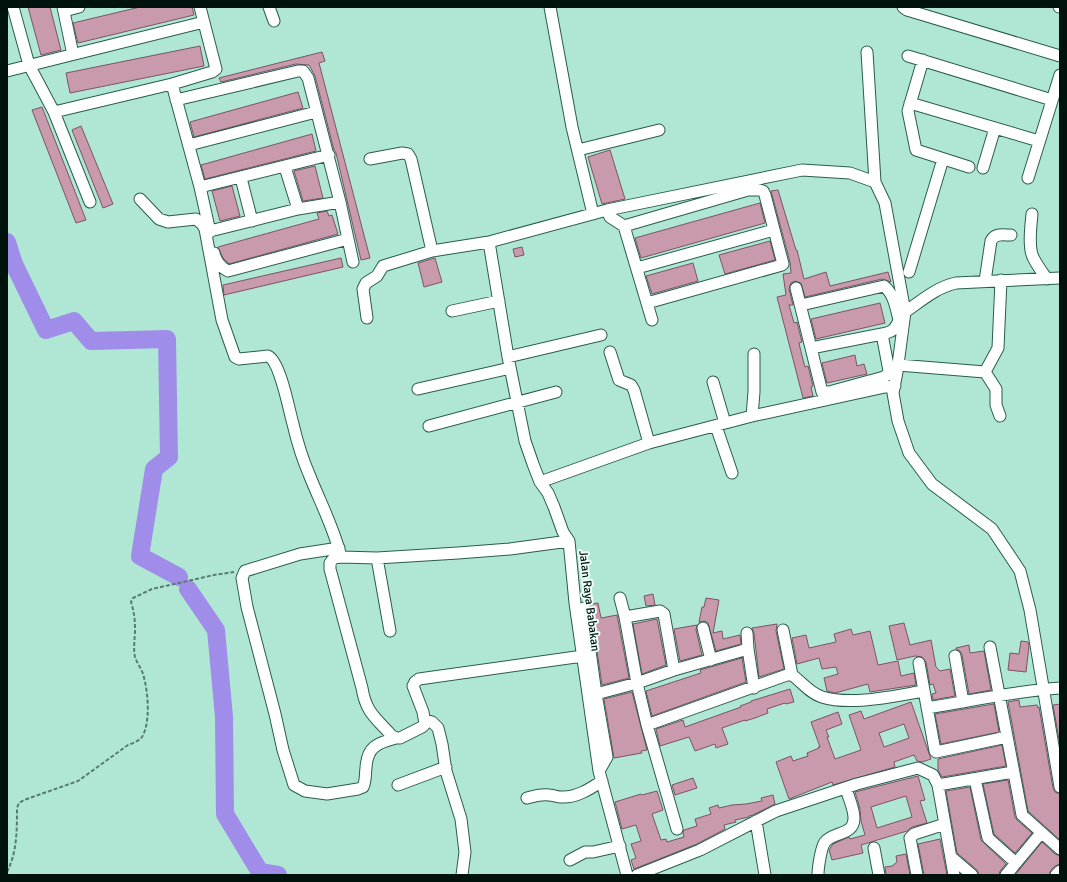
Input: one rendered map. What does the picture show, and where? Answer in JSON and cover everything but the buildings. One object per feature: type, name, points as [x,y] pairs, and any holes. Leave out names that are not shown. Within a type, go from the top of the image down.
[{"type":"street","points":[[13,7],[29,65],[54,112],[90,202]]},
{"type":"street","points":[[75,54],[72,50],[63,9],[79,7]]},
{"type":"street","points":[[200,7],[220,89]]},
{"type":"street","points":[[270,7],[274,21]]},
{"type":"street","points":[[550,7],[578,150],[593,214]]},
{"type":"street","points":[[903,7],[907,10],[1060,56]]},
{"type":"street","points":[[7,71],[204,22]]},
{"type":"street","points":[[867,52],[875,182],[884,203],[905,312],[898,365],[893,380],[893,393],[898,421],[909,453],[932,484],[992,530],[1020,571],[1029,604],[1060,787]]},
{"type":"street","points":[[908,56],[1052,100]]},
{"type":"street","points":[[923,60],[908,111],[916,150],[969,168]]},
{"type":"street","points":[[54,112],[172,84],[212,72],[216,69]]},
{"type":"street","points":[[176,100],[303,71],[308,78],[316,112],[329,155],[353,262]]},
{"type":"street","points":[[1028,178],[1060,75]]},
{"type":"street","points":[[172,84],[200,187],[216,259],[220,267],[228,272],[348,240]]},
{"type":"street","points":[[910,103],[1039,141]]},
{"type":"street","points":[[189,145],[316,112]]},
{"type":"street","points":[[983,168],[995,128]]},
{"type":"street","points":[[578,150],[659,130]]},
{"type":"street","points":[[370,159],[402,153],[408,154],[411,159],[432,251]]},
{"type":"street","points":[[200,187],[329,155]]},
{"type":"street","points":[[909,272],[943,159]]},
{"type":"street","points":[[285,167],[298,209]]},
{"type":"street","points":[[367,318],[363,289],[366,283],[377,276],[383,266],[432,251],[489,242],[607,210],[802,170],[850,173],[875,182]]},
{"type":"street","points":[[241,178],[252,220]]},
{"type":"street","points":[[624,226],[748,190],[763,191],[765,195],[783,264],[780,267],[647,302]]},
{"type":"street","points":[[140,199],[159,219],[168,222],[196,219],[202,224],[208,244],[214,284],[222,320],[235,357],[239,359],[268,356],[274,360],[287,398],[299,448],[308,473],[328,516],[340,553]]},
{"type":"street","points":[[210,230],[298,209],[340,202]]},
{"type":"street","points":[[607,210],[610,217],[624,226],[652,320]]},
{"type":"street","points":[[1032,214],[1031,252],[1047,279]]},
{"type":"street","points":[[637,268],[774,230]]},
{"type":"street","points":[[985,281],[991,241],[993,237],[999,235],[1010,235]]},
{"type":"street","name":"Jalan Raya Babakan","points":[[489,242],[509,363],[525,441],[540,482],[548,493],[563,532],[569,541],[575,603],[601,776],[628,875]]},
{"type":"street","points":[[905,312],[938,290],[956,282],[1060,278]]},
{"type":"street","points":[[985,372],[998,348],[1001,280]]},
{"type":"street","points":[[801,305],[884,286],[892,295],[899,320],[892,332],[811,348]]},
{"type":"street","points":[[796,288],[823,392],[829,392],[884,377],[893,380]]},
{"type":"street","points":[[452,311],[499,301]]},
{"type":"street","points":[[882,334],[889,371],[893,380]]},
{"type":"street","points":[[418,389],[601,335]]},
{"type":"street","points":[[610,352],[620,380],[631,386],[634,390],[649,443]]},
{"type":"street","points":[[752,416],[754,354]]},
{"type":"street","points":[[898,365],[985,372]]},
{"type":"street","points":[[985,372],[996,389],[995,402],[1000,416]]},
{"type":"street","points":[[540,482],[649,443],[752,416],[885,387],[893,380]]},
{"type":"street","points":[[713,382],[732,473]]},
{"type":"street","points":[[429,426],[556,392]]},
{"type":"street","points":[[569,541],[510,549],[377,558],[340,553],[300,554],[245,571],[242,578],[247,607],[283,750],[294,784],[305,791],[327,794],[363,787],[365,782],[366,758],[372,749],[376,745],[400,738],[425,724],[425,720],[413,686],[415,682],[419,680],[583,656]]},
{"type":"street","points":[[340,553],[330,563],[330,569],[365,704],[370,712],[392,736],[396,738]]},
{"type":"street","points":[[377,558],[390,631]]},
{"type":"street","points":[[620,598],[625,617],[637,684],[647,725],[677,829]]},
{"type":"street","points":[[527,798],[545,795],[562,797],[573,796],[588,790],[601,776],[606,761],[607,757],[596,694],[584,608]]},
{"type":"street","points":[[625,617],[660,611],[663,612],[674,670]]},
{"type":"street","points":[[703,628],[711,660]]},
{"type":"street","points":[[783,630],[792,675],[811,692],[822,697],[850,701],[924,691]]},
{"type":"street","points":[[747,633],[754,688]]},
{"type":"street","points":[[990,647],[1022,814],[1060,849]]},
{"type":"street","points":[[596,694],[637,684],[674,670],[748,649]]},
{"type":"street","points":[[955,656],[963,702]]},
{"type":"street","points":[[920,663],[934,749],[936,752],[1007,737]]},
{"type":"street","points":[[647,725],[787,675],[792,675]]},
{"type":"street","points":[[927,708],[1043,689],[1060,688]]},
{"type":"street","points":[[425,720],[432,722],[438,728],[446,771],[461,819],[465,852],[462,875]]},
{"type":"street","points":[[398,785],[446,767]]},
{"type":"street","points":[[637,875],[700,850],[776,811],[846,788],[918,768],[933,775],[938,785],[954,875]]},
{"type":"street","points":[[938,785],[1013,772]]},
{"type":"street","points":[[975,779],[986,834],[988,838],[1016,862]]},
{"type":"street","points":[[818,875],[824,843],[830,838],[851,828],[854,822],[854,816],[846,788]]},
{"type":"street","points":[[756,821],[765,875]]},
{"type":"street","points":[[917,875],[910,838],[914,834],[945,824]]},
{"type":"street","points":[[1006,875],[1041,833]]},
{"type":"street","points":[[570,860],[585,852],[593,852],[620,846]]},
{"type":"street","points":[[874,848],[879,875]]},
{"type":"street","points":[[951,857],[972,875]]},
{"type":"street","points":[[1056,875],[1060,870]]},
{"type":"path","points":[[7,872],[11,865],[17,843],[17,808],[19,803],[78,781],[128,745],[138,741],[142,737],[148,719],[147,689],[143,673],[136,658],[134,646],[135,628],[131,602],[133,598],[152,589],[214,575],[245,571]]},
{"type":"waterway","points":[[7,242],[14,264],[46,330],[74,321],[91,341],[167,339],[169,457],[154,469],[140,556],[179,577]]},
{"type":"waterway","points":[[188,589],[216,630],[224,717],[225,814],[260,872],[278,875]]}]
